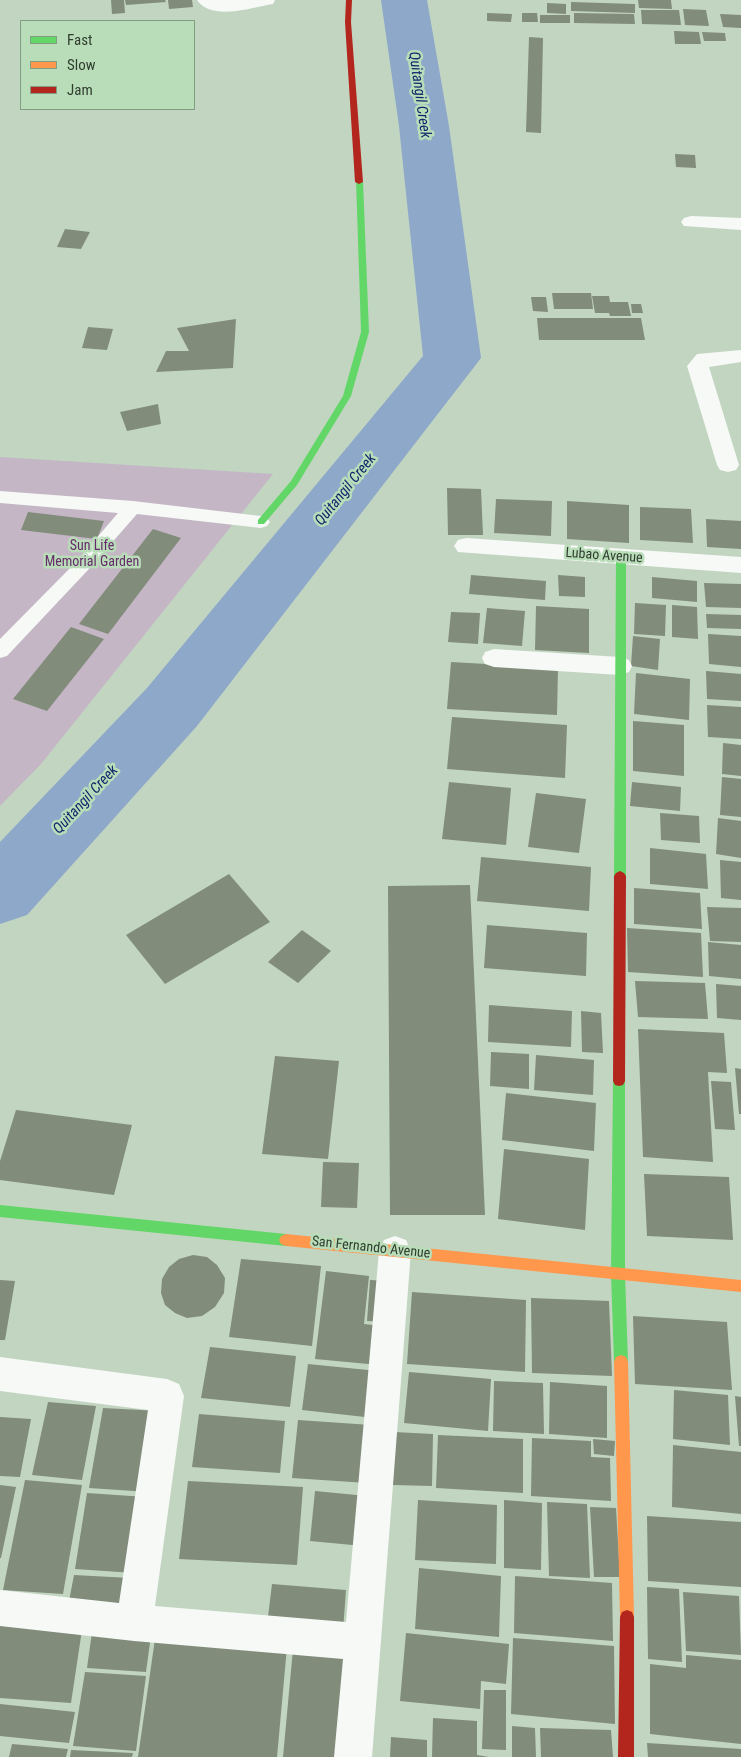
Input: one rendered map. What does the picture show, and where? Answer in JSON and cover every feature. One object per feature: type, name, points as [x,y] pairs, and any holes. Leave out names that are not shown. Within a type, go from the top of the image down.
[{"type":"street","points":[[206,0],[209,3],[222,5],[267,0]]},
{"type":"street","points":[[261,522],[294,483],[347,396],[365,332],[362,229],[348,22],[349,0]]},
{"type":"street","points":[[691,222],[741,224]]},
{"type":"street","points":[[728,465],[713,410],[698,366],[704,359],[741,356]]},
{"type":"street","name":"Lubao Avenue","points":[[466,546],[741,565]]},
{"type":"street","points":[[621,557],[618,1274],[627,1580],[626,1757]]},
{"type":"street","points":[[494,658],[620,666]]},
{"type":"street","name":"San Fernando Avenue","points":[[0,1211],[741,1286]]},
{"type":"street","points":[[353,1757],[395,1251]]},
{"type":"street","points":[[0,1374],[167,1396],[134,1623]]},
{"type":"street","points":[[0,1608],[134,1623],[363,1642]]},
{"type":"lane","points":[[0,497],[195,513],[261,522]]},
{"type":"lane","points":[[0,651],[82,566],[133,508]]},
{"type":"green space","name":"Sun Life Memorial Garden","points":[[0,457],[273,474],[41,764],[0,806]]},
{"type":"building","points":[[111,0],[124,0],[125,13],[112,14]]},
{"type":"building","points":[[125,0],[165,0],[166,2],[126,5]]},
{"type":"building","points":[[168,0],[192,0],[193,7],[169,9]]},
{"type":"building","points":[[638,0],[671,0],[672,9],[639,8]]},
{"type":"building","points":[[571,2],[635,4],[635,13],[571,11]]},
{"type":"building","points":[[547,3],[566,4],[566,14],[547,13]]},
{"type":"building","points":[[683,9],[706,10],[709,26],[685,25]]},
{"type":"building","points":[[641,10],[679,10],[681,25],[642,24]]},
{"type":"building","points":[[487,13],[512,14],[511,22],[487,21]]},
{"type":"building","points":[[522,13],[537,13],[538,22],[522,22]]},
{"type":"building","points":[[574,13],[634,14],[635,24],[574,23]]},
{"type":"building","points":[[720,14],[741,15],[741,28],[723,27]]},
{"type":"building","points":[[540,15],[570,15],[570,23],[540,23]]},
{"type":"building","points":[[674,31],[699,32],[701,44],[675,44]]},
{"type":"building","points":[[702,32],[725,33],[726,41],[704,41]]},
{"type":"building","points":[[529,37],[543,38],[541,133],[526,132]]},
{"type":"building","points":[[675,154],[695,155],[696,168],[676,167]]},
{"type":"building","points":[[65,229],[90,232],[81,249],[57,247]]},
{"type":"building","points":[[552,293],[591,293],[593,309],[554,309]]},
{"type":"building","points":[[592,296],[609,296],[610,302],[628,302],[631,316],[610,316],[609,313],[595,313]]},
{"type":"building","points":[[531,297],[546,297],[548,312],[533,311]]},
{"type":"building","points":[[631,304],[641,304],[643,313],[632,313]]},
{"type":"building","points":[[537,318],[641,318],[645,340],[539,340]]},
{"type":"building","points":[[236,319],[233,368],[156,372],[166,351],[189,351],[177,328]]},
{"type":"building","points":[[88,327],[113,329],[107,350],[82,348]]},
{"type":"building","points":[[158,404],[161,424],[127,431],[120,412]]},
{"type":"building","points":[[447,488],[481,489],[483,535],[448,535]]},
{"type":"building","points":[[496,499],[552,501],[551,536],[494,533]]},
{"type":"building","points":[[567,501],[629,505],[629,543],[567,539]]},
{"type":"building","points":[[640,507],[691,509],[693,543],[640,540]]},
{"type":"building","points":[[28,512],[104,521],[97,539],[21,530]]},
{"type":"building","points":[[706,519],[741,521],[741,549],[707,547]]},
{"type":"building","points":[[153,529],[181,538],[108,634],[79,624]]},
{"type":"building","points":[[471,575],[546,581],[545,600],[469,594]]},
{"type":"building","points":[[558,575],[585,577],[585,597],[559,596]]},
{"type":"building","points":[[652,577],[697,581],[697,602],[652,598]]},
{"type":"building","points":[[704,583],[741,584],[741,608],[706,607]]},
{"type":"building","points":[[635,603],[666,605],[665,636],[634,634]]},
{"type":"building","points":[[672,605],[697,607],[698,639],[672,637]]},
{"type":"building","points":[[536,606],[589,609],[589,653],[535,650]]},
{"type":"building","points":[[487,608],[525,611],[522,646],[483,643]]},
{"type":"building","points":[[451,612],[480,613],[478,644],[448,642]]},
{"type":"building","points":[[706,614],[741,615],[741,629],[707,628]]},
{"type":"building","points":[[71,627],[104,639],[47,711],[13,699]]},
{"type":"building","points":[[708,634],[741,636],[741,667],[709,664]]},
{"type":"building","points":[[633,636],[660,639],[658,670],[631,666]]},
{"type":"building","points":[[451,662],[558,668],[557,715],[447,709]]},
{"type":"building","points":[[706,671],[741,674],[741,701],[707,699]]},
{"type":"building","points":[[636,673],[690,679],[689,720],[634,714]]},
{"type":"building","points":[[707,705],[741,707],[741,739],[708,737]]},
{"type":"building","points":[[452,717],[567,725],[565,778],[447,769]]},
{"type":"building","points":[[633,721],[684,725],[684,776],[633,771]]},
{"type":"building","points":[[723,743],[741,745],[741,776],[722,774]]},
{"type":"building","points":[[722,777],[741,779],[741,817],[720,815]]},
{"type":"building","points":[[449,782],[511,788],[506,845],[442,839]]},
{"type":"building","points":[[632,782],[681,787],[680,811],[630,806]]},
{"type":"building","points":[[536,793],[586,799],[579,853],[528,847]]},
{"type":"building","points":[[660,813],[699,816],[700,843],[661,840]]},
{"type":"building","points":[[718,818],[741,821],[741,858],[716,854]]},
{"type":"building","points":[[650,848],[706,854],[708,889],[650,884]]},
{"type":"building","points":[[481,857],[591,867],[589,911],[477,901]]},
{"type":"building","points":[[720,860],[741,862],[741,900],[721,898]]},
{"type":"building","points":[[229,874],[270,922],[165,984],[126,935]]},
{"type":"building","points":[[470,885],[485,1215],[390,1215],[388,886]]},
{"type":"building","points":[[634,888],[700,893],[702,929],[634,924]]},
{"type":"building","points":[[707,907],[741,908],[741,942],[710,941]]},
{"type":"building","points":[[487,925],[587,933],[586,976],[484,968]]},
{"type":"building","points":[[627,928],[701,933],[703,977],[628,972]]},
{"type":"building","points":[[302,930],[331,951],[298,983],[268,962]]},
{"type":"building","points":[[708,942],[741,945],[741,979],[709,976]]},
{"type":"building","points":[[635,981],[705,983],[708,1019],[638,1017]]},
{"type":"building","points":[[716,984],[741,986],[741,1020],[717,1018]]},
{"type":"building","points":[[489,1005],[572,1011],[571,1047],[488,1042]]},
{"type":"building","points":[[581,1011],[601,1013],[603,1053],[582,1052]]},
{"type":"building","points":[[638,1029],[724,1033],[727,1073],[708,1072],[713,1162],[643,1157]]},
{"type":"building","points":[[491,1052],[529,1054],[529,1089],[490,1086]]},
{"type":"building","points":[[536,1055],[594,1060],[593,1095],[534,1090]]},
{"type":"building","points":[[275,1056],[339,1061],[328,1159],[262,1154]]},
{"type":"building","points":[[735,1068],[741,1069],[741,1114],[739,1114]]},
{"type":"building","points":[[711,1081],[731,1082],[735,1130],[715,1129]]},
{"type":"building","points":[[506,1093],[596,1103],[594,1151],[502,1140]]},
{"type":"building","points":[[16,1110],[132,1125],[114,1195],[0,1180],[0,1161]]},
{"type":"building","points":[[504,1149],[589,1159],[585,1230],[498,1219]]},
{"type":"building","points":[[323,1162],[359,1163],[357,1208],[321,1207]]},
{"type":"building","points":[[644,1174],[729,1177],[733,1240],[647,1236]]},
{"type":"building","points":[[193,1255],[207,1257],[217,1265],[225,1278],[224,1293],[215,1307],[202,1316],[187,1318],[175,1313],[165,1305],[161,1293],[162,1279],[169,1267],[179,1259]]},
{"type":"building","points":[[241,1259],[321,1266],[312,1346],[229,1337]]},
{"type":"building","points":[[326,1271],[369,1276],[364,1324],[383,1326],[379,1365],[315,1359]]},
{"type":"building","points":[[0,1280],[15,1281],[5,1340],[0,1340]]},
{"type":"building","points":[[370,1280],[388,1281],[385,1322],[367,1321]]},
{"type":"building","points":[[412,1292],[526,1300],[525,1372],[407,1364]]},
{"type":"building","points":[[531,1298],[609,1301],[612,1376],[532,1373]]},
{"type":"building","points":[[633,1316],[727,1322],[732,1390],[635,1384]]},
{"type":"building","points":[[210,1347],[296,1356],[290,1407],[201,1398]]},
{"type":"building","points":[[308,1364],[378,1371],[374,1418],[302,1410]]},
{"type":"building","points":[[409,1372],[491,1379],[488,1431],[404,1423]]},
{"type":"building","points":[[494,1381],[543,1383],[544,1434],[493,1431]]},
{"type":"building","points":[[550,1382],[607,1386],[607,1438],[549,1434]]},
{"type":"building","points":[[674,1390],[728,1395],[730,1445],[673,1439]]},
{"type":"building","points":[[735,1396],[741,1397],[741,1446],[739,1446]]},
{"type":"building","points":[[48,1402],[96,1406],[82,1480],[32,1475]]},
{"type":"building","points":[[103,1408],[160,1411],[149,1492],[89,1488]]},
{"type":"building","points":[[199,1414],[285,1421],[280,1473],[192,1467]]},
{"type":"building","points":[[0,1417],[31,1419],[20,1477],[0,1476]]},
{"type":"building","points":[[298,1420],[371,1425],[367,1483],[292,1478]]},
{"type":"building","points":[[394,1432],[433,1434],[432,1486],[393,1485]]},
{"type":"building","points":[[438,1435],[523,1439],[523,1493],[436,1488]]},
{"type":"building","points":[[532,1438],[591,1441],[591,1457],[610,1458],[611,1501],[531,1496]]},
{"type":"building","points":[[593,1439],[615,1441],[614,1456],[594,1454]]},
{"type":"building","points":[[673,1445],[741,1452],[741,1514],[672,1507]]},
{"type":"building","points":[[25,1480],[82,1485],[63,1594],[3,1590]]},
{"type":"building","points":[[188,1481],[303,1487],[297,1565],[179,1559]]},
{"type":"building","points":[[0,1485],[16,1487],[1,1558],[0,1558]]},
{"type":"building","points":[[315,1491],[367,1496],[363,1546],[310,1541]]},
{"type":"building","points":[[87,1493],[146,1497],[134,1573],[75,1569]]},
{"type":"building","points":[[418,1500],[497,1505],[496,1564],[415,1560]]},
{"type":"building","points":[[504,1500],[542,1503],[541,1570],[504,1568]]},
{"type":"building","points":[[547,1502],[587,1504],[590,1578],[549,1576]]},
{"type":"building","points":[[590,1507],[616,1508],[620,1577],[594,1577]]},
{"type":"building","points":[[647,1516],[741,1522],[741,1587],[648,1581]]},
{"type":"building","points":[[419,1568],[501,1576],[499,1637],[415,1629]]},
{"type":"building","points":[[74,1575],[130,1578],[127,1604],[69,1601]]},
{"type":"building","points":[[515,1576],[612,1583],[613,1641],[514,1633]]},
{"type":"building","points":[[272,1584],[346,1590],[343,1631],[267,1625]]},
{"type":"building","points":[[647,1587],[679,1589],[682,1662],[648,1659]]},
{"type":"building","points":[[683,1592],[739,1596],[741,1655],[686,1651]]},
{"type":"building","points":[[0,1618],[83,1623],[71,1703],[0,1698]]},
{"type":"building","points":[[93,1625],[152,1628],[146,1672],[87,1668]]},
{"type":"building","points":[[406,1633],[509,1644],[506,1684],[481,1681],[480,1709],[400,1701]]},
{"type":"building","points":[[513,1638],[614,1646],[615,1724],[511,1714]]},
{"type":"building","points":[[155,1639],[287,1647],[277,1757],[138,1757]]},
{"type":"building","points":[[293,1649],[353,1655],[345,1757],[283,1757]]},
{"type":"building","points":[[686,1655],[741,1660],[741,1744],[650,1734],[650,1664],[686,1668]]},
{"type":"building","points":[[85,1672],[146,1676],[136,1751],[73,1746]]},
{"type":"building","points":[[484,1690],[506,1690],[506,1750],[482,1749]]},
{"type":"building","points":[[0,1704],[75,1712],[69,1743],[0,1736]]},
{"type":"building","points":[[433,1718],[477,1721],[477,1755],[489,1757],[432,1757]]},
{"type":"building","points":[[512,1726],[535,1728],[536,1757],[512,1757]]},
{"type":"building","points":[[540,1728],[611,1730],[613,1757],[541,1757]]},
{"type":"building","points":[[391,1737],[427,1740],[427,1757],[390,1757]]},
{"type":"building","points":[[647,1743],[741,1749],[741,1757],[648,1757]]},
{"type":"building","points":[[12,1744],[68,1749],[66,1757],[9,1757]]},
{"type":"building","points":[[71,1750],[133,1753],[132,1757],[70,1757]]},
{"type":"waterway","name":"Quitangil Creek","points":[[0,893],[172,707],[452,358],[424,126],[404,0]]},
{"type":"traffic: fast","points":[[261,522],[294,483],[347,396],[365,332],[359,182]]},
{"type":"traffic: fast","points":[[620,876],[621,557]]},
{"type":"traffic: fast","points":[[619,1081],[618,1274],[621,1362]]},
{"type":"traffic: fast","points":[[0,1211],[286,1240]]},
{"type":"traffic: slow","points":[[286,1240],[741,1286]]},
{"type":"traffic: slow","points":[[621,1362],[627,1617]]},
{"type":"traffic: jam","points":[[349,0],[348,22],[359,182]]},
{"type":"traffic: jam","points":[[619,1081],[620,876]]},
{"type":"traffic: jam","points":[[626,1757],[627,1617]]}]
